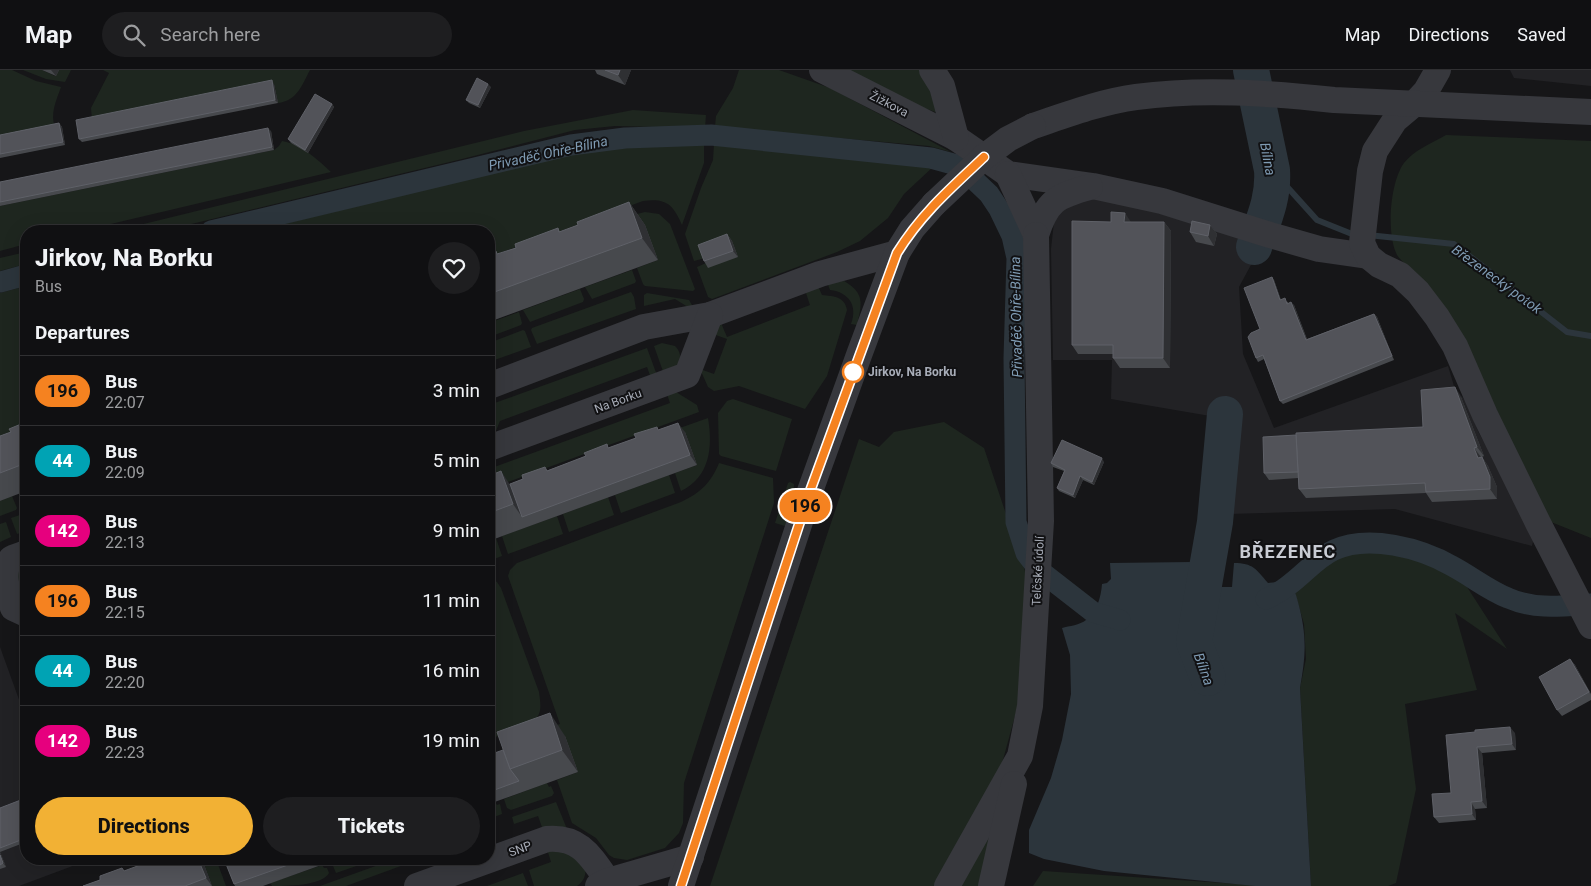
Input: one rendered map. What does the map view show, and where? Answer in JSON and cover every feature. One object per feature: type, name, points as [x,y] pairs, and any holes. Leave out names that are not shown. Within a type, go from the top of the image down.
[{"type":"street","name":"Žižkova","points":[[822,70],[956,138],[1008,174]]},
{"type":"street","points":[[932,70],[942,86],[956,138]]},
{"type":"street","points":[[1438,70],[1426,91],[1395,120],[1375,151],[1370,172],[1365,242],[1379,265],[1400,276],[1418,292],[1456,346],[1489,423],[1591,625]]},
{"type":"street","points":[[681,886],[809,494],[897,253],[912,229],[934,204],[984,157],[1008,139],[1033,126],[1087,108],[1135,97],[1202,92],[1591,112]]},
{"type":"street","points":[[1008,174],[1093,186],[1162,201],[1319,249],[1365,242]]},
{"type":"street","points":[[1008,174],[1036,235]]},
{"type":"street","points":[[1036,235],[1041,218],[1053,202],[1066,193],[1093,186]]},
{"type":"street","name":"Telčské údolí","points":[[947,886],[1020,756],[1030,706],[1040,544],[1036,235]]},
{"type":"street","points":[[495,384],[644,327],[710,316],[820,274],[897,253]]},
{"type":"street","name":"Na Borku","points":[[495,446],[687,375],[710,316]]},
{"type":"street","points":[[20,556],[12,559],[4,570],[5,583],[13,608],[20,611]]},
{"type":"street","points":[[991,886],[1020,756]]},
{"type":"street","name":"SNP","points":[[495,858],[547,839],[561,838],[579,845],[603,884],[691,857]]},
{"type":"street","name":"SNP","points":[[417,886],[475,865]]},
{"type":"shaded area","points":[[0,70],[12,70],[36,81],[61,87],[53,112],[55,128],[0,139]]},
{"type":"shaded area","points":[[23,70],[42,70],[55,76],[59,70],[71,70],[65,82],[46,79]]},
{"type":"shaded area","points":[[103,70],[310,70],[298,91],[285,102],[278,103],[274,84],[92,120],[91,108],[109,73]]},
{"type":"shaded area","points":[[739,70],[779,70],[830,88],[951,152],[929,146],[715,127],[716,116],[733,88]]},
{"type":"shaded area","points":[[848,70],[924,70],[938,113],[924,108]]},
{"type":"shaded area","points":[[1510,70],[1591,70],[1591,86],[1514,78]]},
{"type":"shaded area","points":[[633,110],[706,115],[705,128],[615,126],[575,130],[187,225],[140,225],[524,131]]},
{"type":"shaded area","points":[[1446,135],[1591,141],[1591,538],[1546,520],[1405,264],[1397,255],[1391,234],[1391,208],[1395,182],[1399,172],[1404,163],[1413,154]]},
{"type":"shaded area","points":[[282,141],[296,145],[331,172],[106,225],[20,225],[20,246],[0,251],[0,206],[274,150]]},
{"type":"shaded area","points":[[704,144],[704,163],[682,225],[672,207],[668,204],[651,200],[643,201],[495,255],[495,225],[279,225],[572,154],[628,146]]},
{"type":"shaded area","points":[[714,144],[915,161],[934,166],[904,194],[888,218],[860,241],[837,252],[712,299],[708,297],[697,267],[706,263],[705,258],[694,261],[685,234],[713,160]]},
{"type":"shaded area","points":[[1105,196],[1246,237],[1243,242],[1259,250],[1239,287],[1243,354],[1274,428],[1448,366],[1454,386],[1466,402],[1479,433],[1535,533],[1532,546],[1395,509],[1229,514],[1233,415],[1225,414],[1216,417],[1111,399],[1112,360],[1053,360],[1051,249],[1054,222],[1060,211],[1069,204]]},
{"type":"shaded area","points":[[645,212],[659,214],[670,224],[695,289],[693,291],[645,286],[643,284],[637,268],[658,260],[637,214]]},
{"type":"shaded area","points":[[20,253],[20,266],[0,271],[0,258]]},
{"type":"shaded area","points":[[632,270],[635,283],[592,299],[585,287]]},
{"type":"shaded area","points":[[844,281],[851,285],[859,295],[861,305],[857,325],[851,324],[853,311],[850,301],[837,291],[830,290],[827,282]]},
{"type":"shaded area","points":[[818,286],[822,295],[841,300],[844,302],[847,310],[827,376],[805,409],[739,386],[714,391],[708,387],[700,369],[714,374],[727,339],[713,334],[721,323],[727,337],[810,305],[805,290]]},
{"type":"shaded area","points":[[20,288],[20,428],[0,436],[0,293]]},
{"type":"shaded area","points":[[580,289],[584,299],[583,302],[530,322],[523,310]]},
{"type":"shaded area","points":[[631,292],[636,309],[537,344],[531,330],[532,328]]},
{"type":"shaded area","points":[[647,293],[689,300],[696,312],[675,299],[644,306],[644,295]]},
{"type":"shaded area","points":[[519,312],[522,323],[495,335],[495,321]]},
{"type":"shaded area","points":[[523,330],[531,347],[495,360],[495,341]]},
{"type":"shaded area","points":[[662,343],[675,346],[680,355],[676,367],[665,377],[654,346]]},
{"type":"shaded area","points":[[647,348],[658,378],[652,381],[647,367],[500,421],[495,433],[495,403]]},
{"type":"shaded area","points":[[676,392],[697,405],[699,412],[495,487],[495,467],[670,403],[667,394]]},
{"type":"shaded area","points":[[733,399],[792,419],[776,471],[719,454],[718,413],[727,401]]},
{"type":"shaded area","points":[[708,418],[710,440],[704,469],[691,485],[681,491],[675,473],[697,465],[660,435]]},
{"type":"shaded area","points":[[944,422],[984,448],[1026,574],[1018,705],[998,778],[935,886],[710,886],[859,439],[879,447],[894,432]]},
{"type":"shaded area","points":[[719,463],[773,478],[774,503],[684,783],[683,823],[679,833],[665,848],[627,860],[614,858],[609,855],[596,838],[572,823],[557,780],[578,772],[538,732],[560,724],[508,576],[510,570],[517,563],[688,499],[708,482]]},
{"type":"shaded area","points":[[669,475],[675,493],[621,513],[615,495]]},
{"type":"shaded area","points":[[788,483],[794,484],[791,525],[788,527],[775,523]]},
{"type":"shaded area","points":[[12,496],[17,508],[16,510],[0,516],[0,501]]},
{"type":"shaded area","points":[[608,497],[614,515],[569,532],[563,514]]},
{"type":"shaded area","points":[[20,515],[20,533],[17,534],[11,518]]},
{"type":"shaded area","points":[[557,516],[563,534],[508,554],[502,536]]},
{"type":"shaded area","points":[[6,522],[11,537],[0,542],[0,524]]},
{"type":"shaded area","points":[[495,538],[502,556],[495,559]]},
{"type":"shaded area","points":[[1384,549],[1411,553],[1458,573],[1507,649],[1455,613],[1477,690],[1405,704],[1416,789],[1396,883],[1388,886],[1311,886],[1300,688],[1306,659],[1304,624],[1293,586],[1333,555],[1349,550]]},
{"type":"shaded area","points":[[20,568],[20,595],[15,589],[18,569]]},
{"type":"shaded area","points":[[495,581],[501,588],[539,692],[540,710],[538,716],[529,725],[495,737]]},
{"type":"shaded area","points":[[0,647],[20,702],[20,865],[75,865],[19,886],[0,886]]},
{"type":"shaded area","points":[[547,783],[549,787],[551,786],[554,793],[552,796],[511,810],[507,808],[504,799]]},
{"type":"shaded area","points":[[495,802],[497,805],[500,804],[502,814],[495,817]]},
{"type":"shaded area","points":[[556,802],[567,829],[543,830],[538,816],[514,824],[512,817]]},
{"type":"shaded area","points":[[997,810],[980,886],[956,886]]},
{"type":"shaded area","points":[[564,847],[586,869],[583,881],[577,886],[534,886],[529,870],[551,862],[547,849]]},
{"type":"shaded area","points":[[204,865],[218,865],[226,886],[212,886]]},
{"type":"shaded area","points":[[322,865],[324,868],[327,868],[329,873],[319,881],[286,886],[272,886],[270,883]]},
{"type":"shaded area","points":[[333,865],[359,865],[336,873]]},
{"type":"shaded area","points":[[378,865],[404,865],[346,886],[320,886]]},
{"type":"shaded area","points":[[1043,871],[1254,885],[1255,886],[1033,886]]},
{"type":"shaded area","points":[[523,873],[528,886],[487,886]]},
{"type":"water","points":[[1192,562],[1186,630],[1202,633],[1218,562],[1220,562],[1220,587],[1232,587],[1234,563],[1240,563],[1254,568],[1268,583],[1289,581],[1296,594],[1304,635],[1304,655],[1300,688],[1311,886],[1255,886],[1104,871],[1044,859],[1029,853],[1029,830],[1051,778],[1062,740],[1071,694],[1070,655],[1062,628],[1084,622],[1096,609],[1102,584],[1107,583],[1111,579],[1110,563]]},
{"type":"building","points":[[605,70],[620,70],[618,75]]},
{"type":"building","points":[[477,78],[488,84],[478,105],[466,100]]},
{"type":"building","points":[[272,80],[275,100],[79,139],[76,120]]},
{"type":"building","points":[[315,94],[332,104],[305,150],[288,139]]},
{"type":"building","points":[[59,123],[63,142],[0,154],[0,135]]},
{"type":"building","points":[[268,128],[272,147],[0,202],[0,182]]},
{"type":"building","points":[[629,202],[642,238],[495,292],[495,251],[497,254],[516,248],[515,244],[558,228],[559,232],[578,225],[577,222]]},
{"type":"building","points":[[1111,212],[1125,213],[1124,222],[1164,222],[1163,358],[1113,358],[1113,345],[1072,345],[1072,221],[1111,222]]},
{"type":"building","points":[[1192,221],[1210,225],[1208,236],[1190,232]]},
{"type":"building","points":[[727,234],[733,251],[704,261],[698,245]]},
{"type":"building","points":[[1272,277],[1280,300],[1285,298],[1287,304],[1291,302],[1306,340],[1374,314],[1392,356],[1280,401],[1263,355],[1256,358],[1248,337],[1251,333],[1260,329],[1244,288]]},
{"type":"building","points":[[1455,387],[1477,447],[1474,448],[1478,458],[1482,457],[1490,477],[1490,489],[1426,492],[1425,483],[1299,489],[1296,433],[1423,427],[1421,390]]},
{"type":"building","points":[[678,423],[690,455],[522,517],[510,484],[523,479],[522,475],[545,467],[547,471],[586,456],[584,453],[607,444],[608,448],[636,438],[634,434],[657,427],[658,430]]},
{"type":"building","points":[[20,424],[20,465],[0,473],[0,436],[11,432],[9,429]]},
{"type":"building","points":[[1296,435],[1298,472],[1264,473],[1263,437]]},
{"type":"building","points":[[1062,440],[1102,458],[1092,482],[1080,476],[1073,495],[1057,488],[1065,470],[1051,463]]},
{"type":"building","points":[[501,471],[513,504],[495,511],[495,474]]},
{"type":"building","points":[[1570,659],[1589,692],[1557,710],[1539,677]]},
{"type":"building","points":[[550,713],[562,750],[510,769],[497,732]]},
{"type":"building","points":[[1510,727],[1512,744],[1477,747],[1482,801],[1471,802],[1472,814],[1434,817],[1432,794],[1451,793],[1446,735]]},
{"type":"building","points":[[503,750],[510,769],[519,781],[495,790],[495,753]]},
{"type":"building","points":[[20,800],[20,840],[0,848],[0,808]]},
{"type":"building","points":[[140,865],[201,865],[206,878],[185,886],[83,886],[100,880],[100,876],[122,868],[124,871]]},
{"type":"building","points":[[226,865],[288,865],[234,884]]},
{"type":"waterway","name":"Bílina","points":[[1251,70],[1272,170],[1270,200],[1254,247]]},
{"type":"waterway","name":"Přivaděč Ohře-Bílina","points":[[236,225],[571,145],[625,138],[711,135],[931,158],[953,164],[969,175],[989,194],[999,209],[1012,236],[1017,258],[1014,358],[1016,522],[1026,553],[1039,570],[1093,612],[1120,620]]},
{"type":"waterway","name":"Březenecký potok","points":[[1272,170],[1317,220],[1352,234],[1358,234]]},
{"type":"waterway","name":"Březenecký potok","points":[[1368,235],[1454,244],[1567,332],[1591,336]]},
{"type":"waterway","name":"Přivaděč Ohře-Bílina","points":[[0,282],[20,277]]},
{"type":"waterway","name":"Bílina","points":[[1208,678],[1194,642],[1215,522],[1225,414]]},
{"type":"waterway","name":"Přivaděč Ohře-Bílina","points":[[1266,599],[1295,581],[1328,553],[1348,545],[1378,543],[1410,549],[1439,559],[1493,591],[1518,602],[1539,606],[1591,604]]},
{"type":"bus line","name":"196","points":[[681,886],[809,494],[897,253],[912,229],[934,204],[984,157]]},
{"type":"place","name":"Jirkov, Na Borku","points":[[853,372]]},
{"type":"district","name":"BŘEZENEC","points":[[1288,552]]}]
